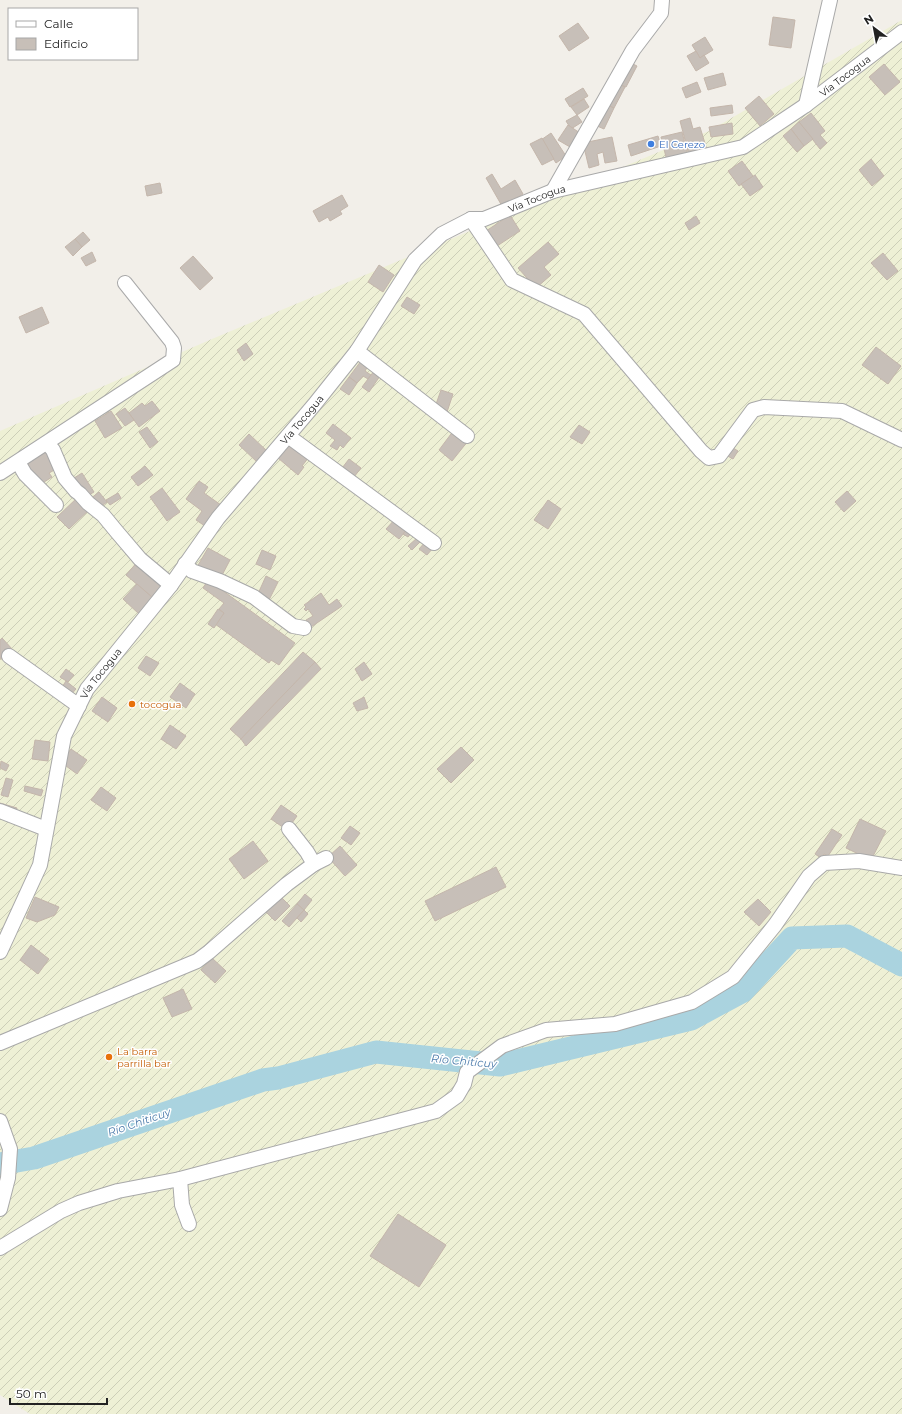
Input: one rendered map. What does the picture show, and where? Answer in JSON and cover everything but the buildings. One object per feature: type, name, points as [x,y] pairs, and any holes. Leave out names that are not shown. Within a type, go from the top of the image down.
[{"type":"street","points":[[553,191],[633,50],[661,13],[662,0]]},
{"type":"street","name":"Vía Tocogua","points":[[806,105],[830,0]]},
{"type":"street","name":"Vía Tocogua","points":[[0,952],[40,865],[64,736],[87,689],[171,585],[218,518],[314,405],[357,351],[415,260],[442,234],[471,219],[484,219],[553,191],[743,147],[806,105],[902,32]]},
{"type":"street","points":[[471,219],[512,280],[584,314],[701,451],[709,458],[719,456],[753,410],[764,407],[842,411],[902,440]]},
{"type":"street","points":[[0,473],[173,360],[174,348],[172,342],[125,283]]},
{"type":"street","points":[[357,351],[467,436]]},
{"type":"street","points":[[288,436],[434,543]]},
{"type":"street","points":[[47,442],[53,450],[65,478],[76,491],[103,515],[140,559],[171,585]]},
{"type":"street","points":[[18,462],[25,474],[56,505]]},
{"type":"street","points":[[185,564],[192,571],[220,581],[254,597],[293,626],[304,628]]},
{"type":"street","points":[[9,656],[79,706]]},
{"type":"street","points":[[0,811],[46,829]]},
{"type":"street","points":[[0,1043],[197,960],[209,952],[287,884],[320,861],[307,852],[289,829]]},
{"type":"street","points":[[0,1248],[61,1211],[79,1203],[118,1191],[180,1179],[436,1111],[457,1096],[464,1084],[468,1072],[472,1068],[502,1046],[546,1030],[615,1024],[692,1002],[733,977],[775,925],[809,876],[824,863],[859,860],[902,868]]},
{"type":"street","points":[[0,1120],[10,1149],[8,1178],[0,1209]]},
{"type":"street","points":[[180,1179],[182,1205],[189,1224]]},
{"type":"green space","points":[[902,20],[902,1414],[30,1414],[0,1395],[0,431],[212,339],[709,131]]},
{"type":"waterway","name":"Río Chiticuy","points":[[0,1164],[34,1158],[263,1080],[278,1078],[376,1052],[500,1065],[691,1019],[743,991],[792,938],[847,936],[902,965]]},
{"type":"place","name":"El Cerezo","points":[[651,144]]},
{"type":"place","name":"tocogua","points":[[132,704]]},
{"type":"place","name":"La barra parrilla bar","points":[[109,1057]]}]
